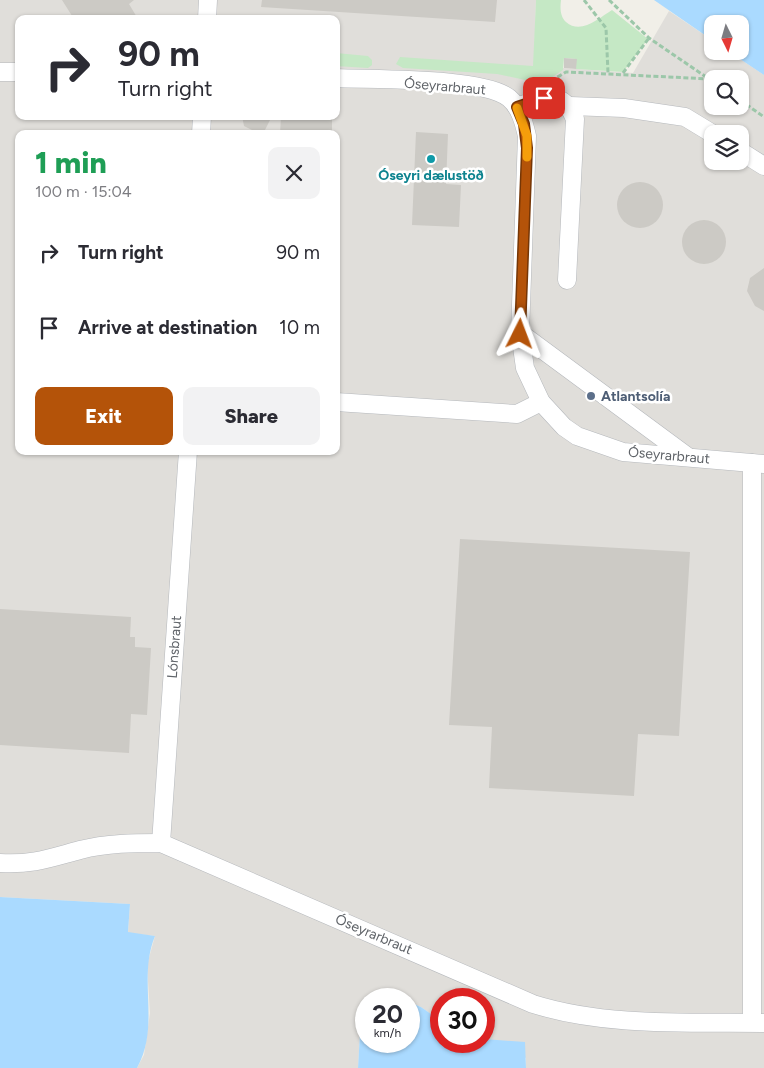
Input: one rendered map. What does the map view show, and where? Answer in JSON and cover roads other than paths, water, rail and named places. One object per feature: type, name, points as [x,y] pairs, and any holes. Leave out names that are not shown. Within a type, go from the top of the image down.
[{"type":"street","points":[[207,15],[208,0]]},
{"type":"street","points":[[0,72],[15,72]]},
{"type":"street","name":"Óseyrarbraut","points":[[0,863],[18,864],[49,860],[80,850],[119,843],[161,843],[533,1004],[564,1013],[598,1019],[758,1022],[752,968],[758,464],[631,453],[600,445],[577,436],[564,426],[541,402],[525,368],[520,334],[527,148],[524,124],[517,107],[504,95],[479,86],[340,78]]},
{"type":"street","points":[[517,107],[544,98],[558,98],[570,106],[624,108],[686,117],[704,128]]},
{"type":"street","points":[[567,280],[576,126],[570,106]]},
{"type":"street","points":[[749,157],[764,166]]},
{"type":"street","points":[[520,334],[688,457]]},
{"type":"street","points":[[340,402],[517,414],[541,402]]},
{"type":"street","name":"Lónsbraut","points":[[161,843],[188,455]]},
{"type":"water","points":[[654,0],[764,0],[764,75],[742,60],[749,60],[749,15],[704,15],[704,34]]},
{"type":"water","points":[[0,897],[130,904],[128,932],[155,936],[148,969],[147,1035],[144,1052],[137,1068],[0,1068]]},
{"type":"water","points":[[420,1007],[430,1013],[430,1053],[495,1053],[495,1040],[525,1042],[526,1068],[358,1068],[359,1053],[420,1053]]},
{"type":"place","name":"Óseyri dælustöð","points":[[431,159]]},
{"type":"place","name":"Atlantsolía","points":[[591,396]]}]
